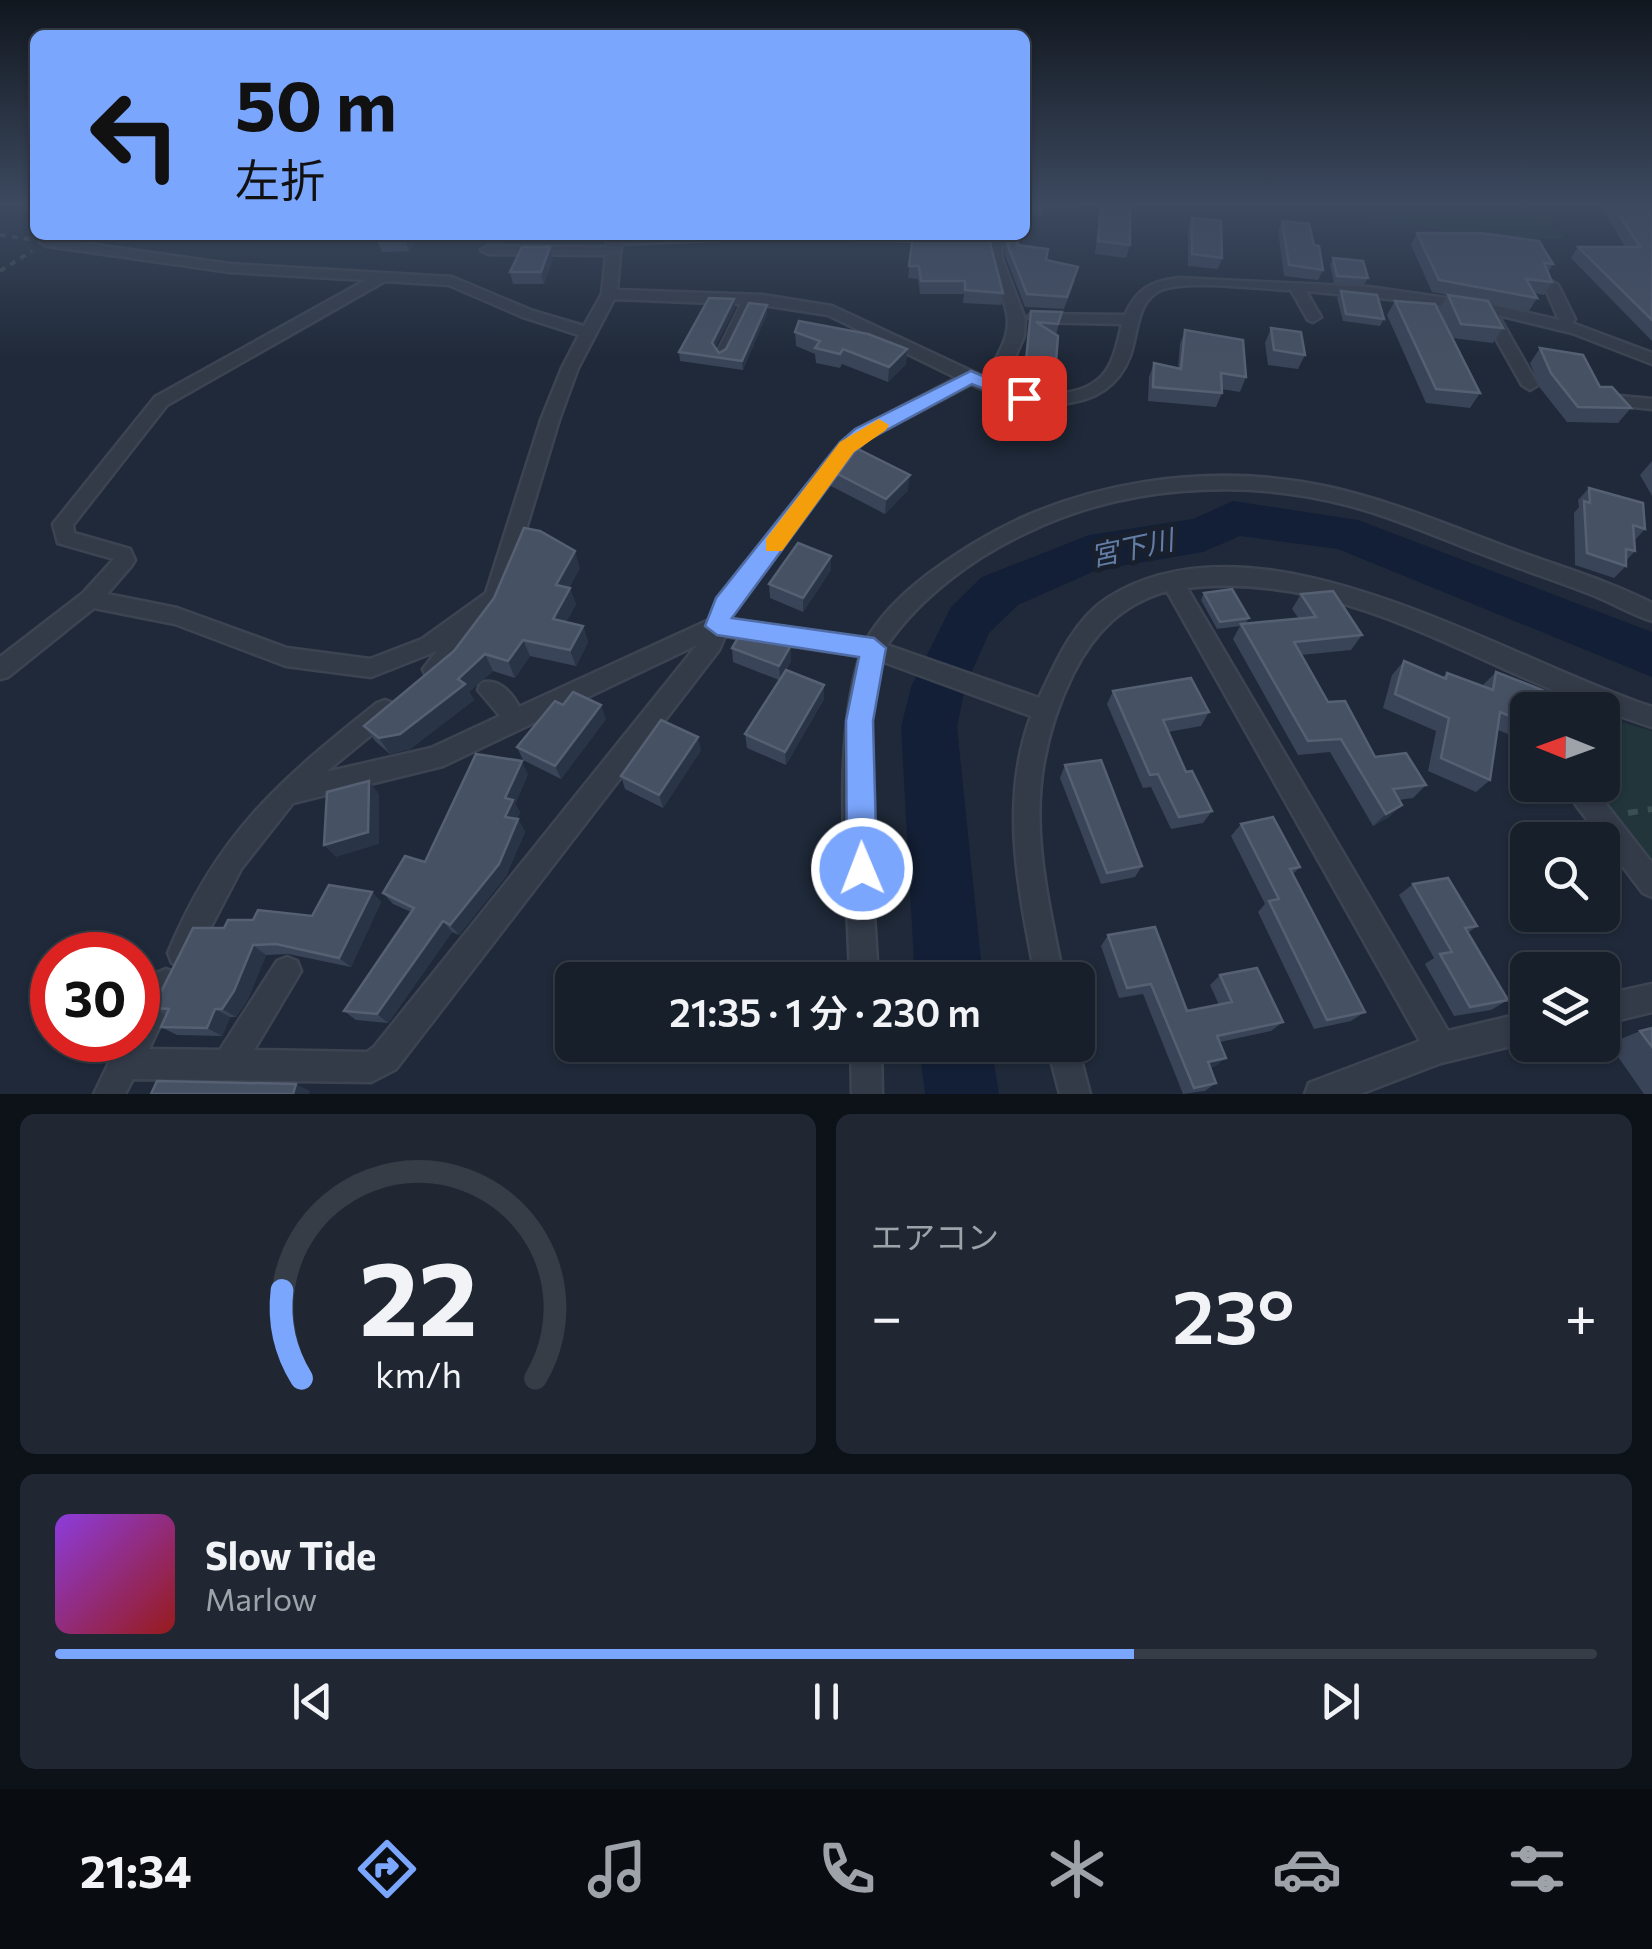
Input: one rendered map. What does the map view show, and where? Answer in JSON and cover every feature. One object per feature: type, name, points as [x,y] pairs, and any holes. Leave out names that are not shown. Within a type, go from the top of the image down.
[{"type":"street","points":[[164,257],[230,268],[452,281],[528,314],[589,333]]},
{"type":"street","points":[[160,996],[218,883],[252,830],[288,793],[479,625],[496,595],[550,420],[608,294],[612,257]]},
{"type":"street","points":[[160,1053],[227,1066],[370,1067],[384,1058],[711,644],[725,604],[847,447],[862,434],[979,381],[1011,355],[1019,317],[1012,295],[997,274],[996,257]]},
{"type":"street","points":[[0,670],[90,599],[125,560],[123,554],[65,538],[63,524],[149,410],[386,275]]},
{"type":"street","points":[[608,294],[747,300],[832,311],[979,381],[1024,398],[1082,395],[1110,381],[1125,360],[1137,299],[1151,288],[1170,283],[1296,286],[1465,308],[1563,325],[1652,358]]},
{"type":"street","points":[[1551,285],[1566,319],[1563,325]]},
{"type":"street","points":[[1296,286],[1314,318]]},
{"type":"street","points":[[1456,286],[1465,308]]},
{"type":"street","points":[[1488,312],[1530,385]]},
{"type":"street","points":[[1019,317],[1131,320]]},
{"type":"street","points":[[1620,401],[1652,404]]},
{"type":"street","points":[[864,962],[860,721],[878,650],[914,598],[972,553],[1017,526],[1114,494],[1174,487],[1298,488],[1360,503],[1652,613]]},
{"type":"street","points":[[1047,962],[1035,897],[1025,798],[1036,708],[1077,644],[1114,604],[1172,581],[1258,579],[1306,584],[1359,599],[1569,692]]},
{"type":"street","points":[[1172,581],[1441,1048]]},
{"type":"street","points":[[90,599],[177,616],[286,658],[372,668],[430,645],[496,595]]},
{"type":"street","points":[[288,793],[434,758],[717,626],[878,650],[1036,708]]},
{"type":"street","points":[[490,690],[505,703],[514,722]]},
{"type":"street","points":[[1620,710],[1652,717]]},
{"type":"street","points":[[1589,802],[1652,884]]},
{"type":"street","points":[[227,1066],[287,971]]},
{"type":"street","points":[[1620,1006],[1652,998]]},
{"type":"street","points":[[1320,1094],[1441,1048],[1510,1032]]},
{"type":"street","points":[[109,1094],[126,1062]]},
{"type":"street","points":[[866,1062],[866,1094]]},
{"type":"street","points":[[1067,1062],[1075,1094]]},
{"type":"lane","points":[[720,354],[747,300]]},
{"type":"path","points":[[0,271],[21,257]]},
{"type":"green space","points":[[1620,722],[1652,731],[1652,866],[1601,803],[1620,802]]},
{"type":"building","points":[[517,257],[546,257],[541,272],[510,272]]},
{"type":"building","points":[[910,257],[994,257],[1003,293],[965,290],[965,281],[921,281],[919,266],[909,266]]},
{"type":"building","points":[[1012,257],[1047,257],[1078,267],[1067,297],[1027,294]]},
{"type":"building","points":[[1288,257],[1321,257],[1323,270],[1289,265]]},
{"type":"building","points":[[1428,257],[1549,257],[1553,264],[1544,263],[1552,282],[1526,279],[1537,298],[1439,280]]},
{"type":"building","points":[[1588,257],[1652,257],[1652,320]]},
{"type":"building","points":[[1333,258],[1363,261],[1368,278],[1337,276]]},
{"type":"building","points":[[1341,291],[1377,295],[1384,319],[1346,314]]},
{"type":"building","points":[[1448,295],[1488,301],[1503,328],[1461,324]]},
{"type":"building","points":[[709,298],[734,299],[712,343],[719,353],[726,349],[749,303],[767,305],[742,361],[679,352]]},
{"type":"building","points":[[1395,301],[1435,304],[1480,393],[1436,389]]},
{"type":"building","points":[[1031,311],[1062,312],[1058,324],[1036,322],[1058,336],[1055,374],[1025,370]]},
{"type":"building","points":[[799,321],[868,334],[907,349],[889,367],[843,349],[840,354],[815,348],[820,341],[795,332]]},
{"type":"building","points":[[1271,328],[1301,332],[1305,355],[1274,350]]},
{"type":"building","points":[[1185,330],[1243,340],[1246,377],[1221,373],[1222,393],[1153,387],[1154,363],[1181,369]]},
{"type":"building","points":[[1540,348],[1583,355],[1600,387],[1612,387],[1631,408],[1578,407],[1551,373]]},
{"type":"building","points":[[856,448],[910,475],[886,499],[832,471]]},
{"type":"building","points":[[1589,488],[1643,503],[1645,529],[1633,525],[1635,551],[1626,549],[1626,566],[1587,553],[1584,501],[1590,503]]},
{"type":"building","points":[[524,528],[540,531],[575,551],[556,585],[570,588],[553,619],[583,626],[570,650],[523,640],[508,661],[485,654],[458,679],[465,684],[400,734],[379,738],[364,726],[454,651],[494,598]]},
{"type":"building","points":[[798,543],[831,556],[803,598],[769,584]]},
{"type":"building","points":[[1232,589],[1249,618],[1220,622],[1204,593]]},
{"type":"building","points":[[1333,591],[1362,635],[1294,642],[1328,702],[1345,701],[1375,757],[1406,753],[1426,785],[1393,789],[1402,805],[1386,814],[1341,739],[1308,741],[1241,624],[1316,617],[1301,594]]},
{"type":"building","points":[[743,629],[790,647],[779,666],[732,648]]},
{"type":"building","points":[[1404,661],[1446,679],[1447,673],[1493,690],[1496,672],[1547,692],[1510,692],[1510,716],[1500,712],[1490,780],[1441,758],[1449,718],[1395,694]]},
{"type":"building","points":[[786,670],[824,685],[785,752],[745,734]]},
{"type":"building","points":[[1191,678],[1209,712],[1163,720],[1186,772],[1192,771],[1212,811],[1179,817],[1158,774],[1150,775],[1113,691]]},
{"type":"building","points":[[573,692],[601,705],[555,766],[517,747],[555,701],[563,705]]},
{"type":"building","points":[[661,720],[698,737],[659,795],[621,776]]},
{"type":"building","points":[[476,754],[522,761],[505,798],[513,800],[505,817],[518,819],[499,864],[450,925],[443,921],[377,1014],[344,1011],[414,908],[383,893],[405,856],[425,862]]},
{"type":"building","points":[[1101,760],[1142,866],[1107,873],[1065,765]]},
{"type":"building","points":[[369,781],[368,832],[324,845],[327,792]]},
{"type":"building","points":[[1273,817],[1300,867],[1290,869],[1365,1012],[1327,1020],[1269,901],[1279,899],[1241,824]]},
{"type":"building","points":[[1448,878],[1477,926],[1465,928],[1508,1000],[1470,1007],[1440,954],[1452,952],[1413,884]]},
{"type":"building","points":[[329,885],[372,892],[339,958],[276,944],[253,945],[234,991],[222,1009],[215,1009],[207,1028],[161,1027],[169,1009],[160,1008],[160,994],[193,928],[224,928],[228,920],[253,920],[258,910],[312,916]]},
{"type":"building","points":[[1155,927],[1187,1011],[1232,1002],[1220,975],[1257,968],[1283,1022],[1217,1036],[1226,1058],[1208,1062],[1216,1083],[1194,1088],[1151,984],[1127,988],[1108,935]]},
{"type":"building","points":[[1652,1028],[1652,1047],[1640,1031]]},
{"type":"building","points":[[157,1081],[296,1084],[293,1094],[151,1094]]},
{"type":"waterway","name":"宮下川","points":[[948,962],[929,727],[938,687],[969,621],[1000,591],[1089,553],[1203,535],[1233,518],[1341,532],[1398,551],[1652,655]]},
{"type":"waterway","name":"宮下川","points":[[957,1062],[962,1094]]},
{"type":"slow traffic","points":[[774,545],[847,447],[879,425]]},
{"type":"route","points":[[862,869],[860,721],[874,648],[717,626],[725,604],[847,447],[862,434],[971,377],[1005,394],[1024,398]]}]
